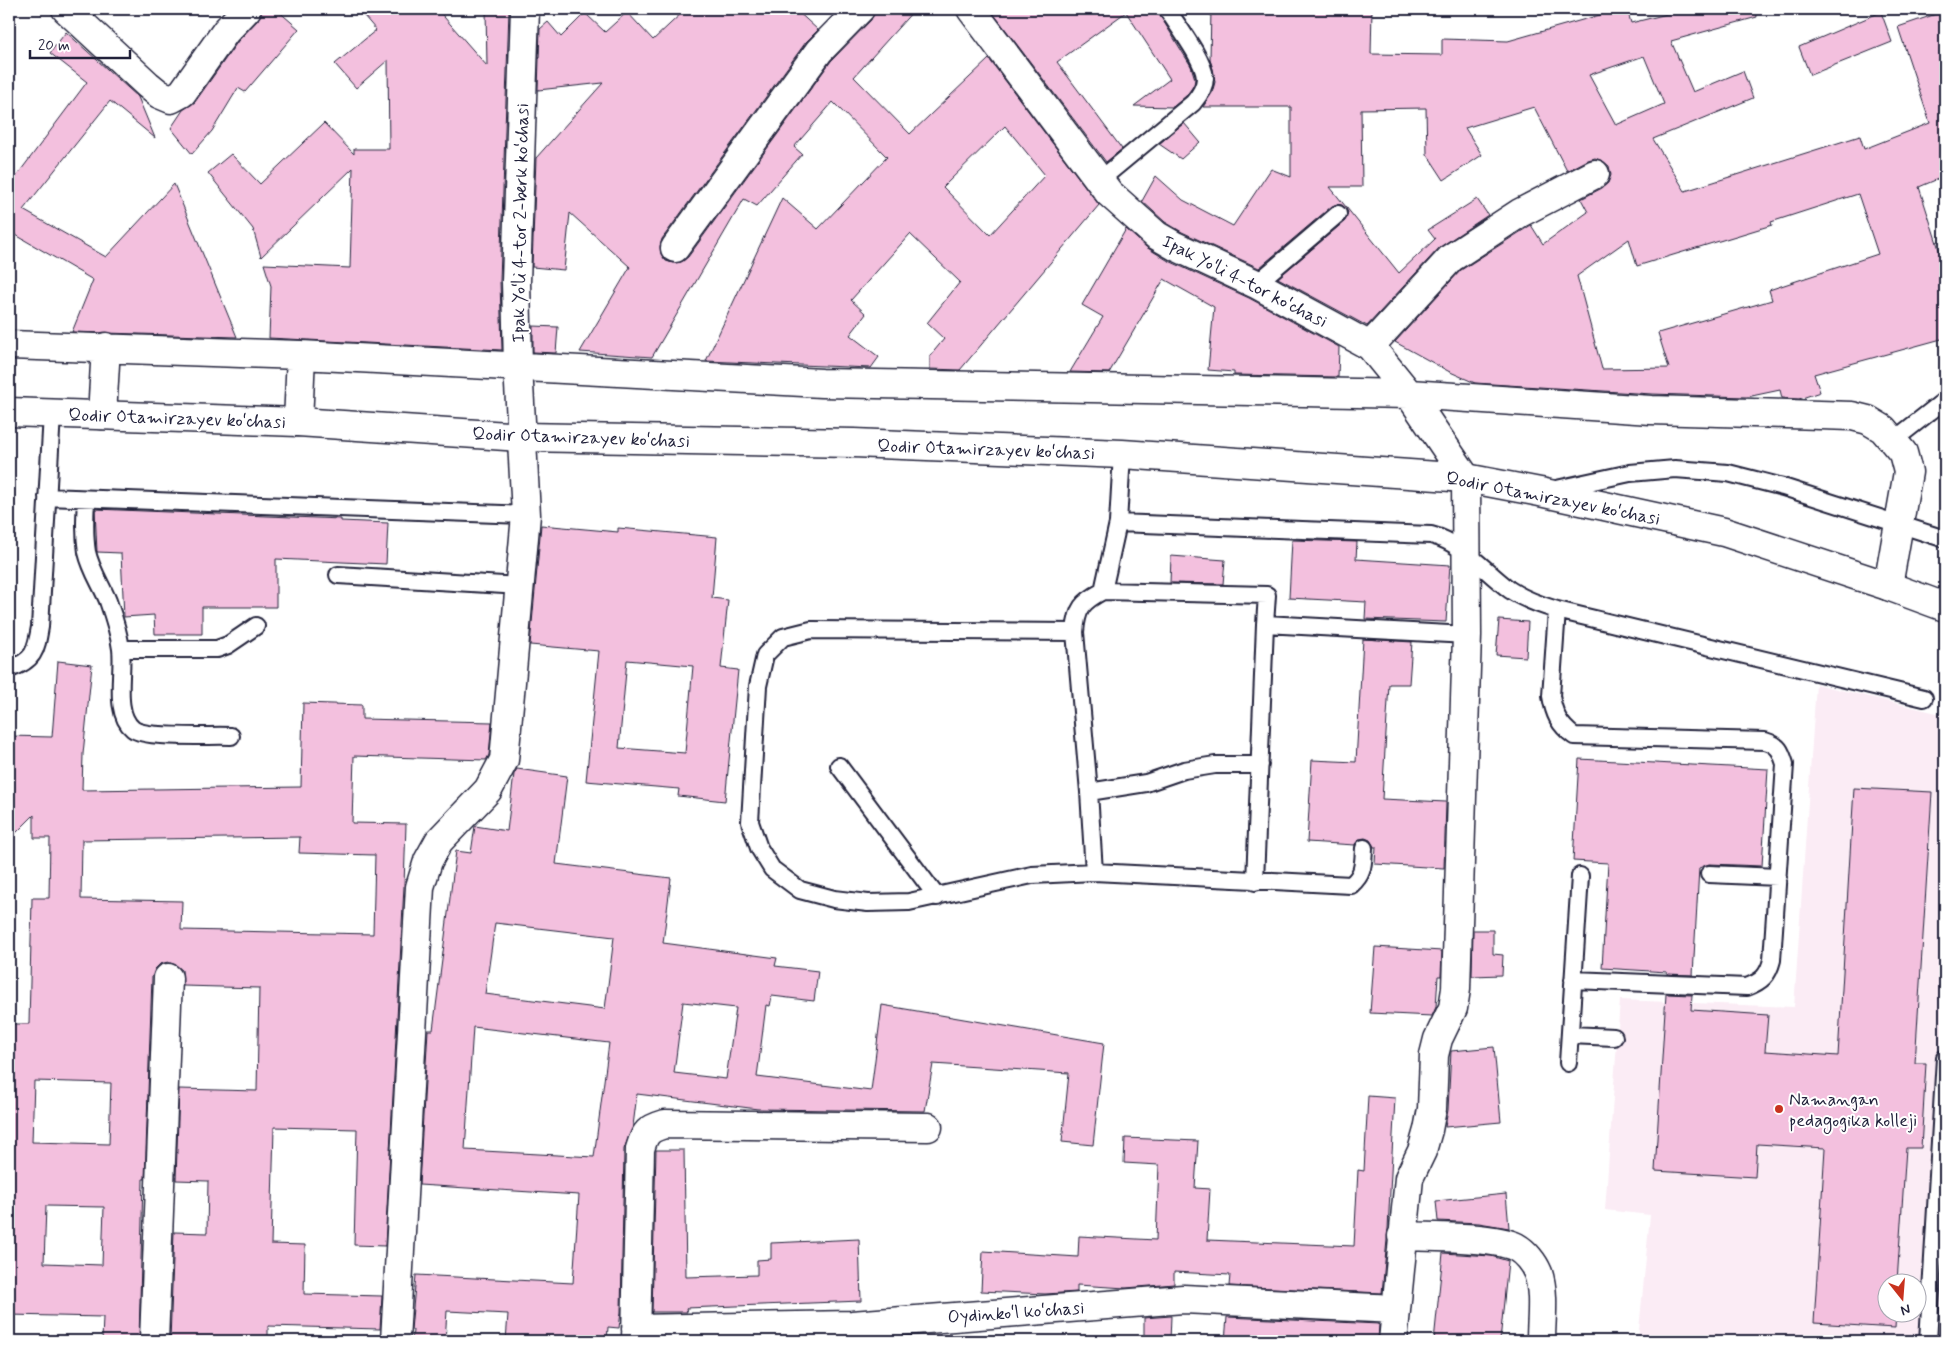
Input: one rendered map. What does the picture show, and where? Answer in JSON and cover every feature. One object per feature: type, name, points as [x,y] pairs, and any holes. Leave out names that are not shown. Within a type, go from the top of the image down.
[{"type":"street","points":[[66,9],[148,85],[159,94],[171,99],[182,94],[226,31],[247,9]]},
{"type":"street","name":"Ipak Yoʻli 4-tor 2-berk koʻchasi","points":[[394,1341],[420,886],[428,861],[439,841],[488,790],[504,760],[526,515],[518,366],[516,282],[525,9]]},
{"type":"street","points":[[675,248],[819,50],[860,9]]},
{"type":"street","name":"Ipak Yoʻli 4-tor koʻchasi","points":[[971,9],[1110,194],[1156,235],[1175,246],[1256,284],[1370,346],[1409,394],[1466,478]]},
{"type":"street","points":[[1370,346],[1451,258],[1520,213],[1595,174]]},
{"type":"street","points":[[9,346],[106,347],[301,355],[822,383],[1409,394],[1651,410],[1852,416],[1868,420],[1883,428],[1903,454],[1908,472],[1888,586]]},
{"type":"street","points":[[102,415],[106,347]]},
{"type":"street","points":[[298,422],[301,355]]},
{"type":"street","name":"Qodir Otamirzayev koʻchasi","points":[[9,412],[298,422],[522,437],[854,443],[1122,454],[1466,478],[1724,532],[1888,586],[1945,607]]},
{"type":"street","points":[[1393,1341],[1409,1178],[1422,1150],[1428,1130],[1432,1109],[1434,1056],[1438,1039],[1453,1008],[1456,989],[1467,634],[1466,478]]},
{"type":"street","points":[[154,1341],[168,978]]},
{"type":"street","points":[[636,1335],[640,1149],[644,1136],[652,1128],[665,1124],[928,1127]]},
{"type":"street","points":[[1402,1236],[1499,1241],[1516,1247],[1527,1256],[1538,1272],[1542,1289],[1540,1341]]},
{"type":"street","name":"Oydinkoʻl koʻchasi","points":[[636,1335],[852,1325],[1183,1299],[1396,1309]]},
{"type":"lane","points":[[1100,180],[1193,103],[1202,92],[1205,78],[1199,61],[1167,9]]},
{"type":"lane","points":[[1256,284],[1338,214]]},
{"type":"lane","points":[[1894,440],[1945,400]]},
{"type":"lane","points":[[9,669],[23,664],[36,651],[40,627],[52,414]]},
{"type":"lane","points":[[1103,591],[1118,524],[1122,454]]},
{"type":"lane","points":[[1540,492],[1630,473],[1675,469],[1728,473],[1784,487],[1945,540]]},
{"type":"lane","points":[[48,497],[526,515]]},
{"type":"lane","points":[[86,499],[85,535],[87,553],[95,577],[108,601],[121,649],[122,711],[127,723],[135,731],[148,735],[231,736]]},
{"type":"lane","points":[[1118,524],[1430,535],[1444,538],[1466,553],[1511,590],[1532,602],[1557,610],[1924,698]]},
{"type":"lane","points":[[338,574],[520,586]]},
{"type":"lane","points":[[1094,872],[1075,632],[1077,615],[1086,600],[1103,591],[1267,595],[1255,882]]},
{"type":"lane","points":[[1557,610],[1551,696],[1553,709],[1558,720],[1574,736],[1766,741],[1774,743],[1781,750],[1785,764],[1772,960],[1769,971],[1762,980],[1747,987],[1573,980]]},
{"type":"lane","points":[[1265,624],[1467,634]]},
{"type":"lane","points":[[121,649],[217,648],[228,645],[256,626]]},
{"type":"lane","points":[[1075,632],[811,630],[783,637],[765,655],[758,686],[750,822],[758,848],[772,869],[800,890],[834,899],[868,904],[909,902],[1032,875],[1094,872],[1255,882],[1350,885],[1359,878],[1364,848]]},
{"type":"lane","points":[[1089,792],[1146,783],[1184,770],[1215,765],[1260,764]]},
{"type":"lane","points":[[839,766],[937,897]]},
{"type":"lane","points":[[1709,874],[1778,877]]},
{"type":"lane","points":[[1568,1063],[1580,876]]},
{"type":"lane","points":[[1570,1035],[1614,1037]]},
{"type":"lane","points":[[1928,1341],[1940,1244],[1945,1058]]},
{"type":"shaded area","name":"Namangan pedagogika kolleji","points":[[1816,684],[1945,715],[1945,1341],[1638,1341],[1650,1215],[1605,1210],[1620,1000],[1794,1007]]},
{"type":"building","points":[[262,9],[276,9],[299,29],[245,92],[238,88],[212,131],[192,154],[171,128],[183,110],[195,102],[238,41],[258,20]]},
{"type":"building","points":[[358,9],[437,9],[487,66],[486,9],[509,9],[500,281],[502,350],[269,338],[271,286],[264,264],[350,268],[353,168],[261,257],[253,229],[208,173],[231,154],[260,184],[324,123],[354,154],[354,149],[389,149],[388,60],[356,88],[335,64],[376,30]]},
{"type":"building","points":[[686,9],[795,9],[818,30],[806,42],[662,239],[660,246],[661,254],[666,261],[673,263],[681,262],[688,257],[831,61],[871,20],[875,9],[915,9],[854,77],[910,134],[989,59],[1099,205],[960,370],[930,369],[930,356],[944,339],[927,323],[960,282],[910,234],[851,300],[866,314],[850,335],[879,357],[871,368],[706,361],[782,198],[818,229],[887,157],[833,102],[794,147],[802,154],[757,206],[744,199],[652,357],[580,352],[630,267],[570,213],[564,270],[532,267],[536,158],[603,83],[538,90],[540,29],[548,22],[561,37],[585,13],[605,32],[627,12],[653,40]],"holes":[[[1005,126],[1045,175],[990,235],[943,187]]]},
{"type":"building","points":[[990,9],[1157,9],[1191,66],[1195,79],[1194,85],[1186,96],[1173,107],[1134,106],[1170,79],[1126,12],[1057,62],[1122,149],[1106,162]]},
{"type":"building","points":[[1211,9],[1372,9],[1371,54],[1442,55],[1442,39],[1508,41],[1621,9],[1627,9],[1631,23],[1687,9],[1756,9],[1757,17],[1671,41],[1693,92],[1743,71],[1753,98],[1653,139],[1685,191],[1860,136],[1864,149],[1930,123],[1898,27],[1945,11],[1945,176],[1919,187],[1945,268],[1945,338],[1814,374],[1820,392],[1799,399],[1782,398],[1780,390],[1747,397],[1652,394],[1475,383],[1448,371],[1395,342],[1461,270],[1531,225],[1543,244],[1588,212],[1581,199],[1608,183],[1611,175],[1609,166],[1595,158],[1567,171],[1534,107],[1465,128],[1482,155],[1444,180],[1427,154],[1426,108],[1361,109],[1362,187],[1330,187],[1399,273],[1435,239],[1428,230],[1477,199],[1488,215],[1440,247],[1367,326],[1278,278],[1345,221],[1348,212],[1342,205],[1332,206],[1259,268],[1182,232],[1165,222],[1142,201],[1156,176],[1183,200],[1233,226],[1271,169],[1291,177],[1291,107],[1203,107],[1212,93],[1215,82],[1210,60]],"holes":[[[1644,56],[1664,104],[1616,125],[1589,75]],[[1858,194],[1878,254],[1769,290],[1772,300],[1658,333],[1669,368],[1602,369],[1577,276],[1629,239],[1637,266],[1772,225],[1771,222]]]},
{"type":"building","points":[[1881,12],[1892,42],[1810,75],[1799,47]]},
{"type":"building","points":[[66,32],[138,97],[155,138],[110,101],[23,210],[106,257],[174,184],[237,337],[72,332],[93,280],[9,231],[9,186],[87,82],[50,53]]},
{"type":"building","points":[[1184,123],[1200,142],[1181,159],[1159,144]]},
{"type":"building","points":[[1126,229],[1146,247],[1167,260],[1249,298],[1339,347],[1338,377],[1234,375],[1234,372],[1208,370],[1214,307],[1164,279],[1109,373],[1070,372],[1103,317],[1082,305]]},
{"type":"building","points":[[533,326],[558,327],[556,353],[533,352]]},
{"type":"building","points":[[95,509],[341,519],[341,521],[388,523],[386,564],[276,559],[276,607],[202,607],[202,634],[155,634],[154,615],[124,617],[121,553],[97,552]]},
{"type":"building","points":[[541,525],[618,532],[618,528],[717,537],[712,598],[728,600],[721,668],[738,670],[725,801],[678,796],[679,789],[586,781],[599,651],[530,645]],"holes":[[[627,660],[693,666],[685,753],[619,748]]]},
{"type":"building","points":[[1292,540],[1357,542],[1356,559],[1450,565],[1446,622],[1365,619],[1366,602],[1289,598]]},
{"type":"building","points":[[1171,556],[1225,560],[1223,584],[1170,583]]},
{"type":"building","points":[[1499,620],[1528,622],[1526,657],[1496,655]]},
{"type":"building","points":[[1363,639],[1412,642],[1409,684],[1389,684],[1382,799],[1446,802],[1444,868],[1375,864],[1376,847],[1374,847],[1370,840],[1365,838],[1359,839],[1355,845],[1307,842],[1312,760],[1356,762]]},
{"type":"building","points":[[58,661],[92,665],[83,754],[82,790],[301,787],[303,703],[362,705],[362,719],[492,722],[489,755],[486,760],[354,756],[352,823],[406,824],[385,1246],[354,1245],[357,1129],[274,1127],[271,1244],[305,1245],[304,1294],[382,1296],[380,1329],[268,1326],[268,1341],[170,1341],[174,1232],[207,1233],[208,1181],[176,1180],[179,1089],[257,1091],[259,988],[183,986],[182,970],[168,962],[160,964],[155,969],[152,977],[145,1179],[143,1179],[139,1341],[102,1341],[103,1317],[9,1315],[9,1024],[29,1024],[32,898],[49,898],[50,838],[34,838],[34,815],[9,840],[9,736],[52,737]],"holes":[[[300,837],[299,853],[375,855],[373,934],[181,930],[182,901],[81,899],[82,840]],[[34,1081],[111,1083],[109,1144],[32,1142]],[[46,1206],[104,1207],[102,1265],[44,1263]]]},
{"type":"building","points":[[1579,759],[1768,769],[1762,866],[1709,864],[1699,868],[1693,975],[1602,968],[1608,863],[1573,861]]},
{"type":"building","points":[[517,769],[567,776],[556,864],[671,878],[663,943],[777,958],[775,966],[818,971],[814,1001],[772,996],[770,1006],[766,1005],[757,1077],[871,1091],[882,1005],[1104,1043],[1093,1145],[1062,1142],[1069,1073],[933,1064],[925,1111],[758,1109],[637,1094],[633,1126],[624,1149],[621,1312],[619,1328],[608,1327],[607,1341],[506,1341],[508,1314],[447,1311],[445,1341],[412,1341],[413,1330],[411,1330],[416,1275],[573,1283],[579,1195],[419,1185],[428,1030],[433,1030],[456,851],[471,853],[475,826],[507,831],[514,774]],"holes":[[[495,923],[614,937],[605,1009],[485,994]],[[683,1002],[736,1008],[726,1079],[674,1073]],[[473,1027],[609,1043],[594,1157],[465,1150]]]},
{"type":"building","points":[[1854,788],[1932,792],[1915,1063],[1926,1063],[1921,1148],[1906,1148],[1898,1272],[1876,1272],[1876,1322],[1895,1322],[1895,1328],[1814,1323],[1825,1148],[1757,1144],[1755,1177],[1655,1171],[1666,994],[1692,995],[1691,1010],[1768,1015],[1765,1051],[1838,1056]]},
{"type":"building","points":[[1473,930],[1493,930],[1493,954],[1503,955],[1502,975],[1472,976]]},
{"type":"building","points":[[1375,947],[1442,951],[1441,976],[1438,976],[1436,1007],[1432,1016],[1370,1013]]},
{"type":"building","points":[[1494,1047],[1501,1122],[1445,1127],[1448,1110],[1451,1051]]},
{"type":"building","points":[[1368,1096],[1395,1098],[1388,1229],[1382,1293],[1229,1286],[1230,1275],[1174,1272],[1174,1284],[1126,1288],[1077,1285],[1077,1292],[1045,1294],[981,1291],[983,1251],[1078,1257],[1079,1236],[1156,1240],[1159,1165],[1124,1163],[1125,1138],[1198,1141],[1195,1188],[1210,1189],[1207,1240],[1354,1246],[1358,1170],[1364,1171]]},
{"type":"building","points":[[656,1150],[684,1150],[686,1277],[757,1275],[757,1260],[771,1259],[771,1243],[859,1239],[861,1301],[686,1308],[687,1312],[652,1312]]},
{"type":"building","points":[[1506,1194],[1509,1228],[1479,1223],[1438,1221],[1436,1201]]},
{"type":"building","points":[[1443,1253],[1491,1256],[1508,1261],[1500,1341],[1434,1341]]},
{"type":"building","points":[[1171,1316],[1170,1341],[1144,1341],[1144,1318]]},
{"type":"building","points":[[1227,1317],[1379,1324],[1378,1341],[1225,1341]]},
{"type":"place","name":"Namangan pedagogika kolleji","points":[[1779,1109]]}]
